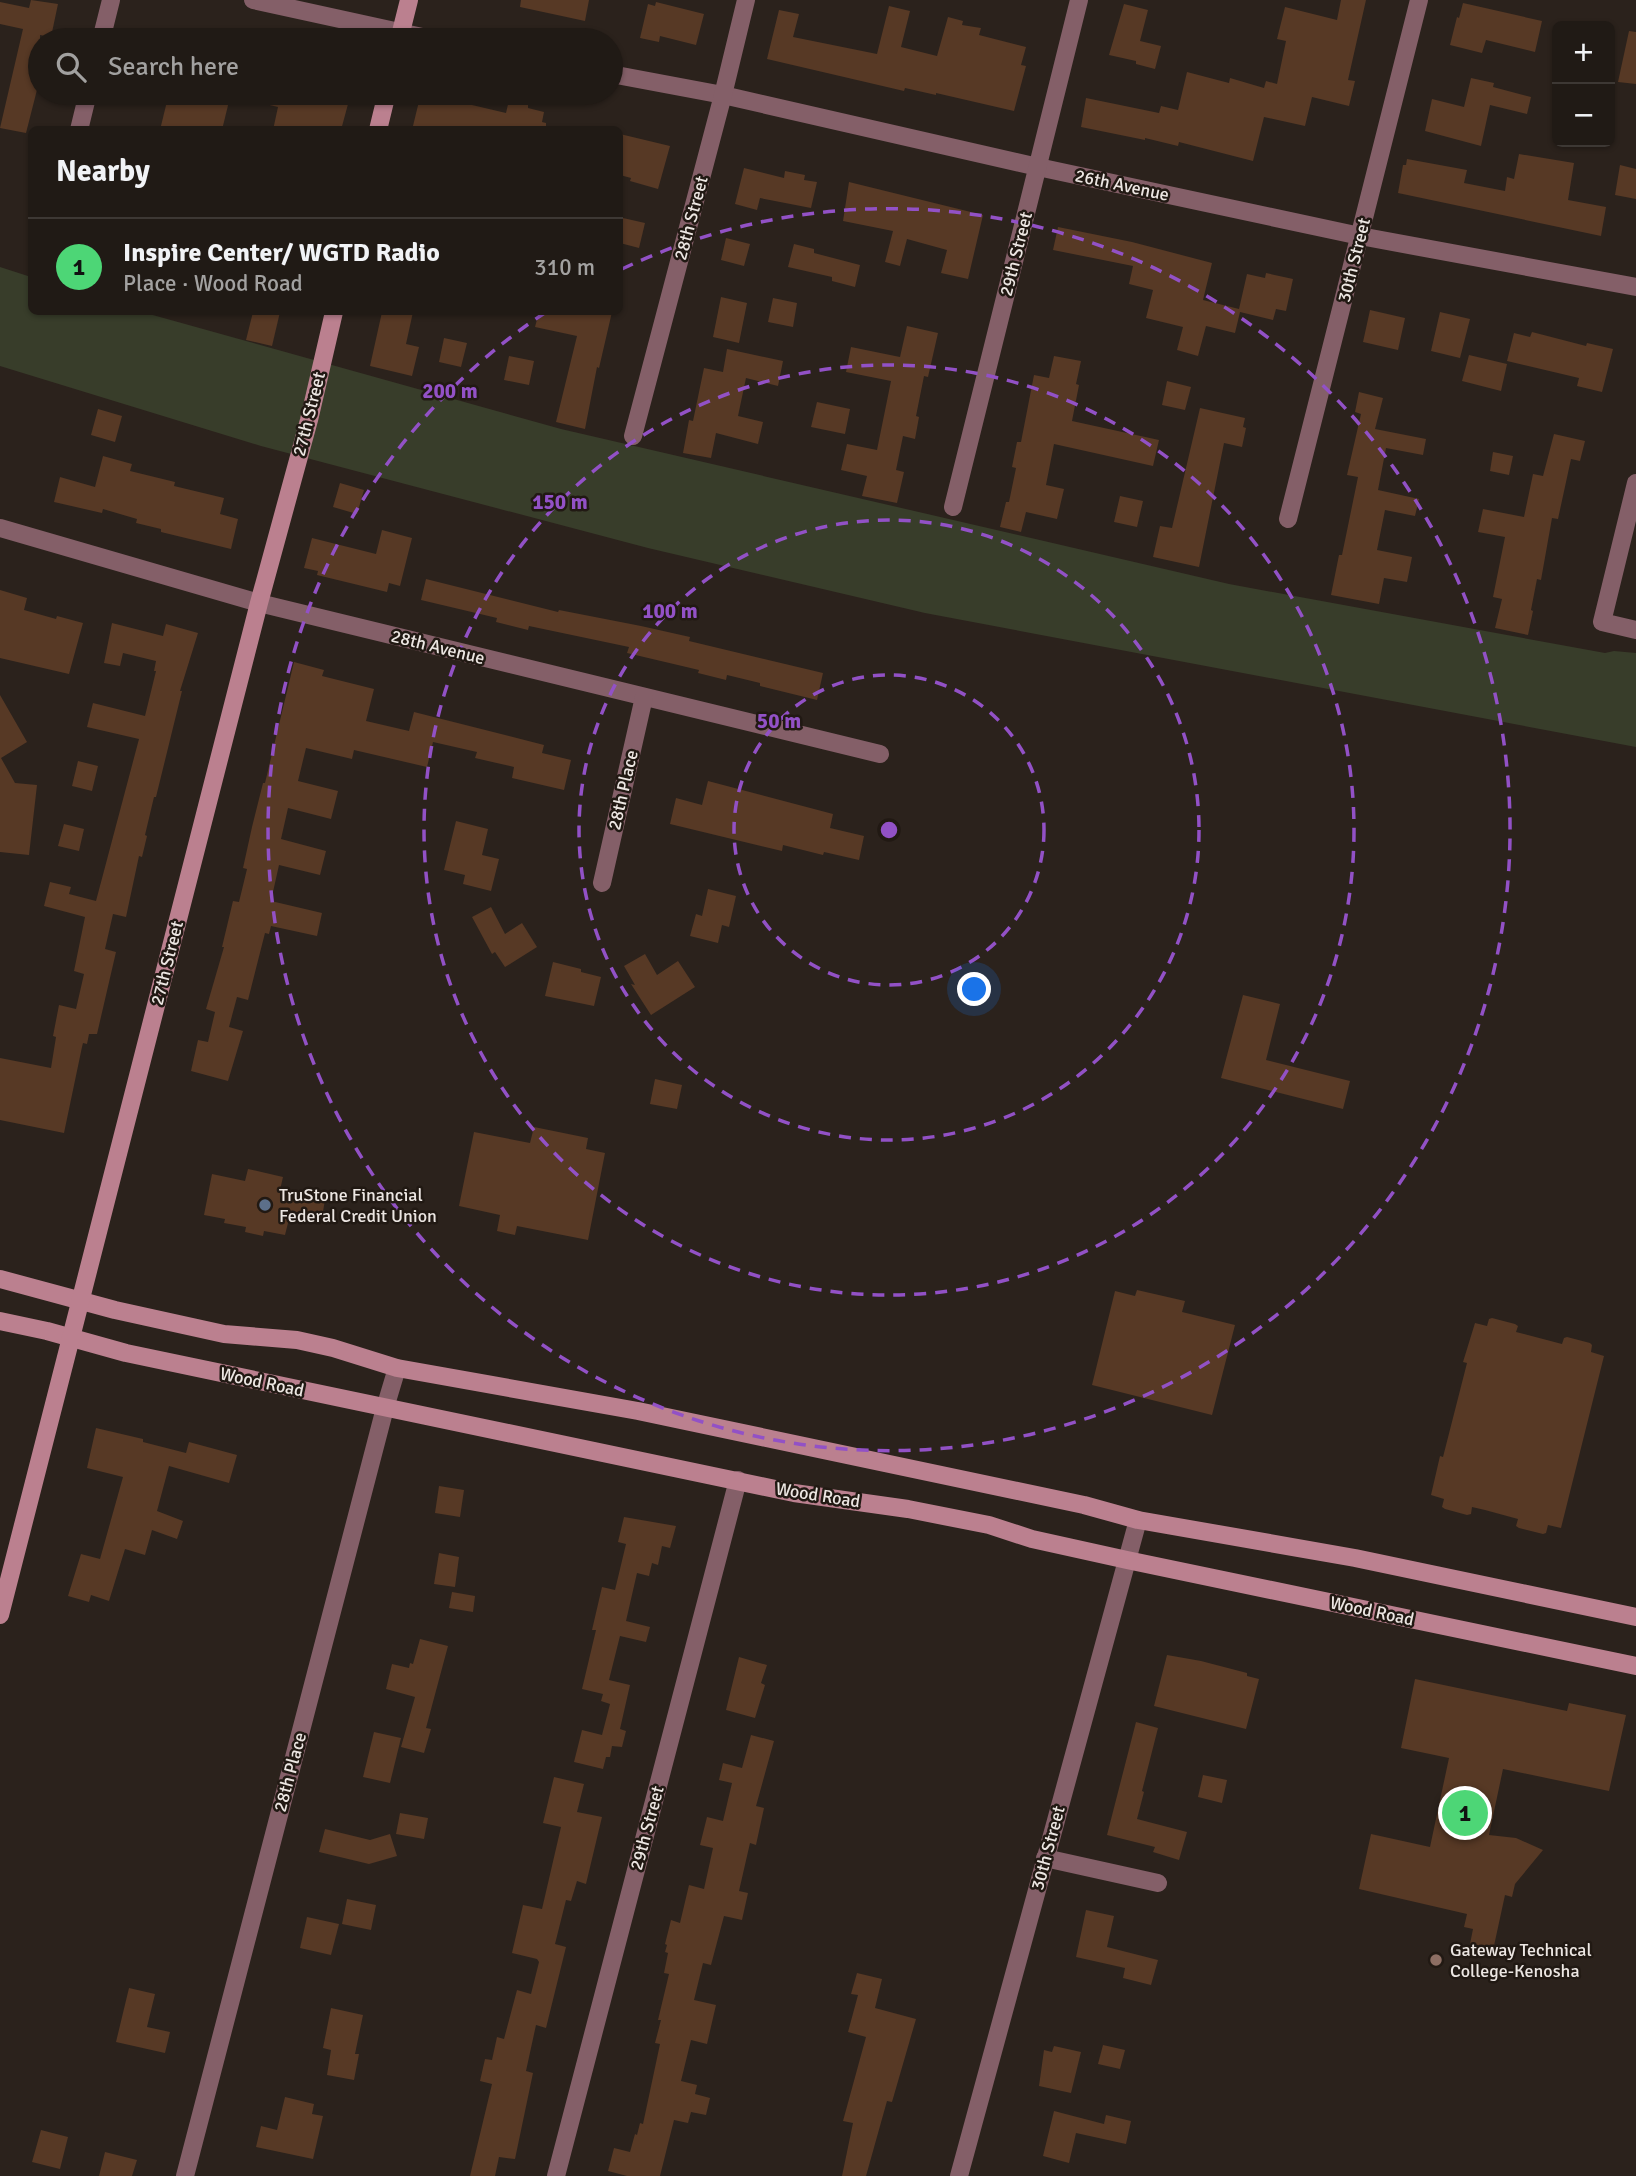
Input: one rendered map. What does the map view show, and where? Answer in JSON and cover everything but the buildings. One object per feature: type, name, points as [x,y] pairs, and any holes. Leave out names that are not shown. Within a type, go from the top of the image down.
[{"type":"street","points":[[104,28],[111,0]]},
{"type":"street","points":[[253,0],[364,28]]},
{"type":"street","points":[[402,28],[409,0]]},
{"type":"street","name":"28th Street","points":[[633,436],[746,0]]},
{"type":"street","name":"29th Street","points":[[953,507],[1079,0]]},
{"type":"street","name":"30th Street","points":[[1288,519],[1419,0]]},
{"type":"street","name":"26th Avenue","points":[[623,76],[723,95],[1038,167],[1360,236],[1636,287]]},
{"type":"street","points":[[80,126],[85,105]]},
{"type":"street","points":[[379,126],[384,105]]},
{"type":"street","name":"27th Street","points":[[0,1615],[259,603],[309,420],[333,315]]},
{"type":"street","points":[[1636,483],[1602,622],[1636,630]]},
{"type":"street","name":"28th Avenue","points":[[0,528],[259,603],[880,754]]},
{"type":"street","name":"28th Place","points":[[602,883],[644,697]]},
{"type":"street","points":[[0,1279],[115,1310],[224,1335],[297,1340],[397,1368],[651,1414],[1059,1500],[1138,1520],[1355,1558],[1636,1617]]},
{"type":"street","name":"Wood Road","points":[[0,1321],[127,1353],[385,1408],[794,1493],[908,1509],[989,1525],[1032,1539],[1127,1560],[1636,1667]]},
{"type":"street","name":"28th Place","points":[[185,2176],[397,1368]]},
{"type":"street","name":"29th Street","points":[[556,2176],[738,1480]]},
{"type":"street","name":"30th Street","points":[[959,2176],[1138,1520]]},
{"type":"street","points":[[1045,1858],[1158,1883]]},
{"type":"green space","points":[[0,267],[28,276],[28,315],[153,315],[561,429],[1229,584],[1605,653],[1636,653],[1636,747],[925,613],[648,548],[261,446],[0,366]]},
{"type":"place","name":"TruStone Financial Federal Credit Union","points":[[265,1205]]},
{"type":"place","name":"Inspire Center/ WGTD Radio","points":[[1465,1813]]},
{"type":"place","name":"Gateway Technical College-Kenosha","points":[[1436,1960]]}]
